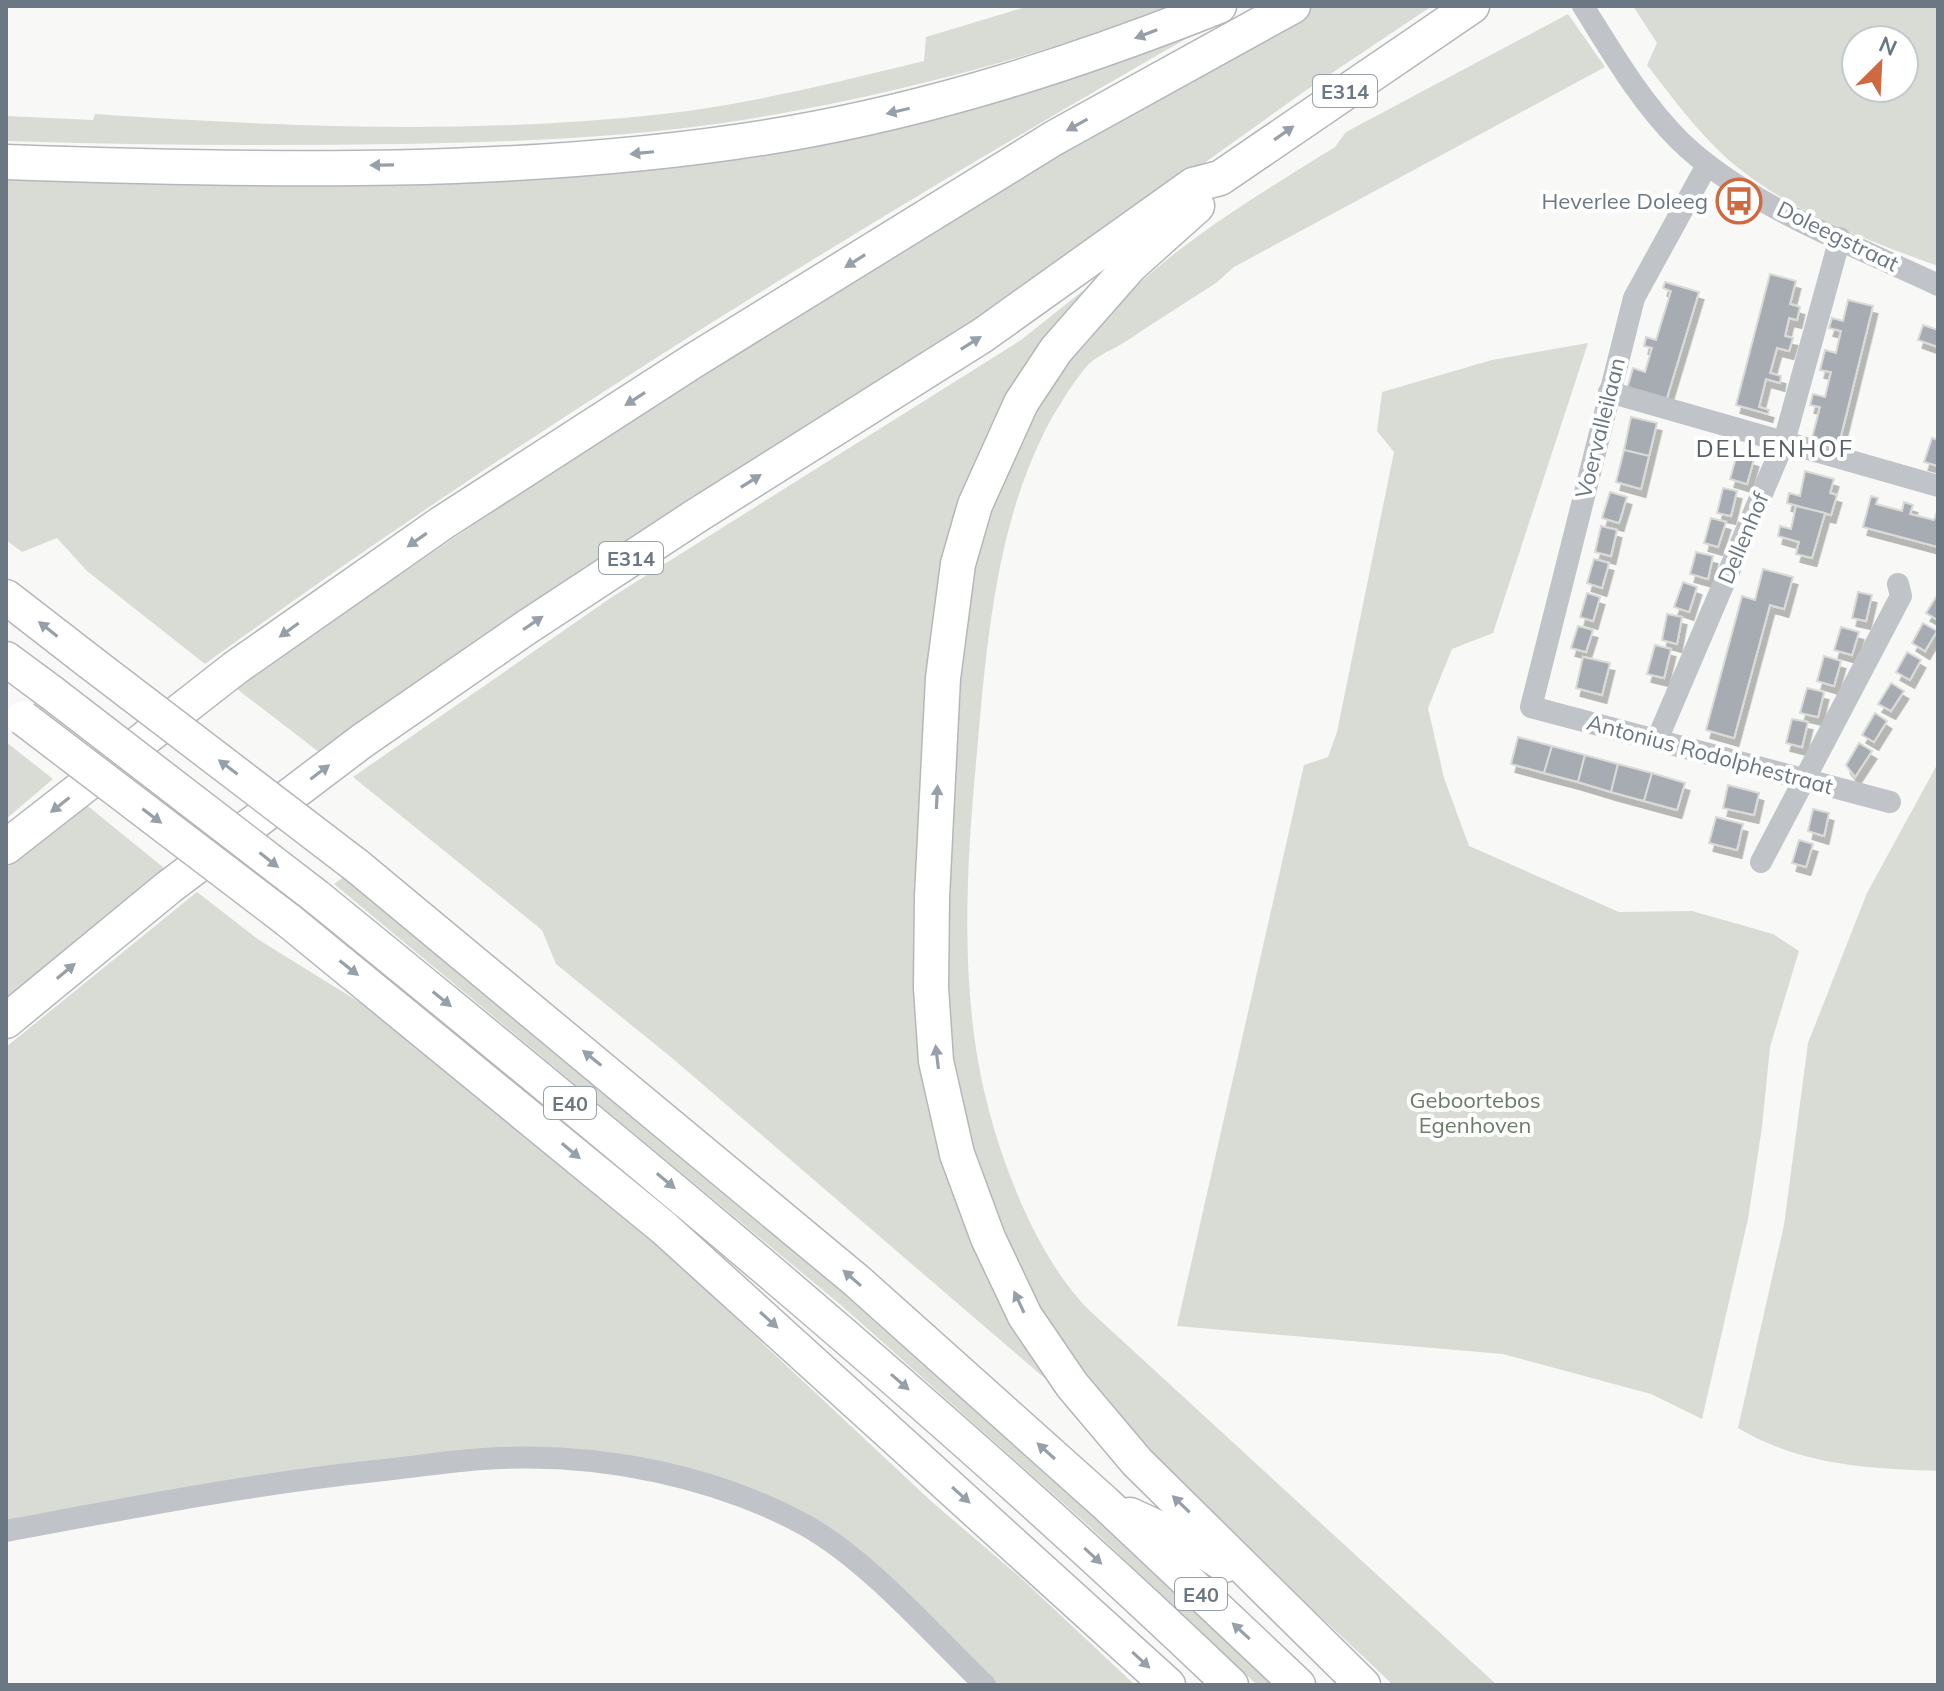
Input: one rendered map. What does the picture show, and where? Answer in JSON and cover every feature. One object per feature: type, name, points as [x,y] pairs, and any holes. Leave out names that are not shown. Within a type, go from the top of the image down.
[{"type":"highway","points":[[6,162],[454,165],[600,157],[692,147],[861,119],[988,88],[1068,64],[1219,6]]},
{"type":"highway","points":[[11,843],[235,668],[442,523],[693,361],[1054,138],[1293,6]]},
{"type":"highway","name":"E314","points":[[6,1021],[169,887],[362,741],[527,627],[983,335],[1193,185],[1220,178],[1472,6]]},
{"type":"highway","points":[[1220,178],[1203,201],[1130,266],[1056,350],[1021,403],[975,505],[958,564],[943,678],[931,988],[936,1061],[957,1154],[988,1238],[1025,1316],[1072,1385],[1137,1462],[1244,1564],[1274,1600],[1363,1685]]},
{"type":"highway","name":"E40","points":[[6,597],[357,866],[857,1281],[1105,1503],[1298,1685]]},
{"type":"highway","name":"E40","points":[[6,659],[317,897],[641,1160],[988,1458],[1231,1685]]},
{"type":"highway","points":[[15,712],[288,920],[664,1228],[1168,1685]]},
{"type":"highway","points":[[1105,1503],[1191,1543],[1274,1600]]},
{"type":"street","name":"Doleegstraat","points":[[1583,6],[1660,119],[1707,165],[1770,204],[1938,285]]},
{"type":"street","name":"Voervalleilaan","points":[[1531,707],[1634,298],[1707,165]]},
{"type":"street","name":"Dellenhof","points":[[1657,740],[1784,442],[1840,238]]},
{"type":"street","points":[[1609,392],[1938,486]]},
{"type":"street","points":[[1761,862],[1901,596],[1898,584]]},
{"type":"street","name":"Antonius Rodolphestraat","points":[[1531,707],[1890,802]]},
{"type":"street","points":[[6,1531],[277,1481],[501,1458],[582,1459],[675,1476],[773,1509],[808,1527],[856,1562],[985,1685]]},
{"type":"green space","points":[[1029,6],[1175,6],[1069,42],[908,87],[743,120],[658,131],[529,140],[399,144],[202,145],[6,141],[6,116],[93,120],[95,114],[308,125],[449,127],[591,121],[696,110],[794,92],[924,61],[926,37]]},
{"type":"green space","points":[[1312,6],[1432,6],[1302,93],[1065,263],[324,756],[237,689],[631,419],[765,333],[1036,165]]},
{"type":"green space","points":[[1633,6],[1938,6],[1938,266],[1861,237],[1763,186],[1727,159],[1702,134],[1647,65],[1657,43]]},
{"type":"green space","points":[[1568,14],[1605,67],[1234,267],[1216,283],[1089,364],[1052,418],[1027,471],[1005,546],[985,664],[974,781],[967,941],[978,1061],[1004,1160],[1050,1259],[1090,1311],[1497,1685],[1393,1685],[1233,1534],[1131,1428],[1043,1312],[1008,1248],[986,1195],[969,1140],[958,1085],[947,972],[948,858],[963,640],[983,539],[1020,441],[1048,391],[1076,351],[1107,315],[1176,252],[1214,224],[1335,147],[1346,132]]},
{"type":"green space","points":[[1205,28],[949,177],[696,332],[448,494],[205,664],[87,571],[57,538],[22,552],[6,540],[6,173],[624,165]]},
{"type":"green space","points":[[1100,277],[971,477],[922,1025],[1063,1394],[672,1058],[556,964],[542,930],[353,777],[612,597],[1021,340]]},
{"type":"green space","name":"Geboortebos Egenhoven","points":[[1588,343],[1493,633],[1452,649],[1428,708],[1444,778],[1469,846],[1619,912],[1692,911],[1773,934],[1799,951],[1770,1047],[1748,1219],[1702,1419],[1651,1394],[1503,1354],[1177,1326],[1304,765],[1328,757],[1337,732],[1394,452],[1377,431],[1382,392],[1492,360]]},
{"type":"green space","points":[[6,742],[53,779],[6,819]]},
{"type":"green space","points":[[1938,763],[1938,1471],[1835,1463],[1785,1450],[1738,1428],[1784,1225],[1808,1043],[1867,893]]},
{"type":"green space","points":[[84,803],[169,872],[6,1001],[6,868]]},
{"type":"green space","points":[[344,877],[849,1296],[1098,1519],[1276,1685],[1257,1685],[1090,1527],[842,1306],[334,884]]},
{"type":"green space","points":[[197,892],[259,940],[393,1023],[632,1221],[931,1501],[1022,1579],[1135,1685],[994,1685],[816,1523],[577,1451],[6,1524],[6,1047]]},
{"type":"building","points":[[1770,274],[1796,281],[1790,304],[1800,307],[1797,320],[1789,318],[1785,336],[1793,338],[1789,351],[1777,348],[1770,373],[1781,376],[1780,383],[1766,379],[1759,407],[1769,410],[1768,414],[1736,405]]},
{"type":"building","points":[[1665,282],[1699,292],[1666,401],[1627,389],[1633,368],[1645,372],[1652,348],[1644,346],[1646,337],[1656,340],[1671,291],[1663,288]]},
{"type":"building","points":[[1848,300],[1873,306],[1839,444],[1812,438],[1820,407],[1810,405],[1813,394],[1825,397],[1831,372],[1820,370],[1825,350],[1836,353],[1841,331],[1829,328],[1832,318],[1843,321]]},
{"type":"building","points":[[1923,325],[1938,330],[1938,347],[1918,340]]},
{"type":"building","points":[[1631,417],[1657,423],[1649,456],[1624,450]]},
{"type":"building","points":[[1932,438],[1938,440],[1938,466],[1924,462]]},
{"type":"building","points":[[1624,450],[1649,456],[1641,489],[1616,482]]},
{"type":"building","points":[[1737,454],[1754,459],[1747,484],[1730,479]]},
{"type":"building","points":[[1805,471],[1834,479],[1830,493],[1837,495],[1831,515],[1787,503],[1789,493],[1800,496]]},
{"type":"building","points":[[1723,488],[1737,491],[1731,516],[1717,513]]},
{"type":"building","points":[[1610,492],[1627,497],[1619,523],[1602,518]]},
{"type":"building","points":[[1871,496],[1878,498],[1876,504],[1902,511],[1904,502],[1913,505],[1910,514],[1934,520],[1938,509],[1938,547],[1863,527]]},
{"type":"building","points":[[1796,506],[1825,513],[1812,558],[1796,554],[1799,542],[1778,536],[1780,526],[1791,529]]},
{"type":"building","points":[[1711,518],[1726,522],[1718,547],[1704,543]]},
{"type":"building","points":[[1601,526],[1617,530],[1611,556],[1595,552]]},
{"type":"building","points":[[1696,552],[1713,556],[1708,579],[1690,574]]},
{"type":"building","points":[[1594,559],[1609,563],[1602,588],[1587,583]]},
{"type":"building","points":[[1763,569],[1793,577],[1784,609],[1770,605],[1734,738],[1706,730],[1742,596],[1755,600]]},
{"type":"building","points":[[1683,582],[1697,587],[1689,612],[1674,607]]},
{"type":"building","points":[[1858,592],[1872,595],[1866,621],[1852,618]]},
{"type":"building","points":[[1587,593],[1600,597],[1593,621],[1580,617]]},
{"type":"building","points":[[1938,594],[1938,620],[1926,613]]},
{"type":"building","points":[[1667,614],[1682,617],[1677,644],[1662,640]]},
{"type":"building","points":[[1923,623],[1937,631],[1925,651],[1912,643]]},
{"type":"building","points":[[1578,626],[1593,630],[1586,652],[1571,648]]},
{"type":"building","points":[[1841,627],[1859,632],[1852,655],[1834,650]]},
{"type":"building","points":[[1655,645],[1671,649],[1664,678],[1647,674]]},
{"type":"building","points":[[1907,652],[1921,660],[1910,680],[1896,672]]},
{"type":"building","points":[[1824,656],[1841,661],[1834,686],[1817,681]]},
{"type":"building","points":[[1583,657],[1610,663],[1602,695],[1576,688]]},
{"type":"building","points":[[1891,683],[1904,691],[1891,711],[1878,704]]},
{"type":"building","points":[[1807,688],[1824,692],[1818,717],[1800,713]]},
{"type":"building","points":[[1875,713],[1887,721],[1874,742],[1862,735]]},
{"type":"building","points":[[1792,719],[1808,722],[1802,747],[1786,743]]},
{"type":"building","points":[[1518,737],[1552,746],[1544,773],[1511,764]]},
{"type":"building","points":[[1859,743],[1872,751],[1855,777],[1846,765]]},
{"type":"building","points":[[1552,746],[1585,755],[1578,782],[1544,773]]},
{"type":"building","points":[[1585,755],[1618,764],[1611,792],[1578,782]]},
{"type":"building","points":[[1618,764],[1652,773],[1644,801],[1611,792]]},
{"type":"building","points":[[1652,773],[1685,783],[1677,810],[1644,801]]},
{"type":"building","points":[[1728,785],[1759,793],[1754,815],[1723,808]]},
{"type":"building","points":[[1813,809],[1829,813],[1824,836],[1808,831]]},
{"type":"building","points":[[1716,817],[1743,824],[1737,850],[1709,843]]},
{"type":"building","points":[[1799,840],[1813,844],[1806,867],[1792,863]]},
{"type":"place","name":"Heverlee Doleeg","points":[[1739,201]]},
{"type":"district","name":"DELLENHOF","points":[[1775,448]]}]
